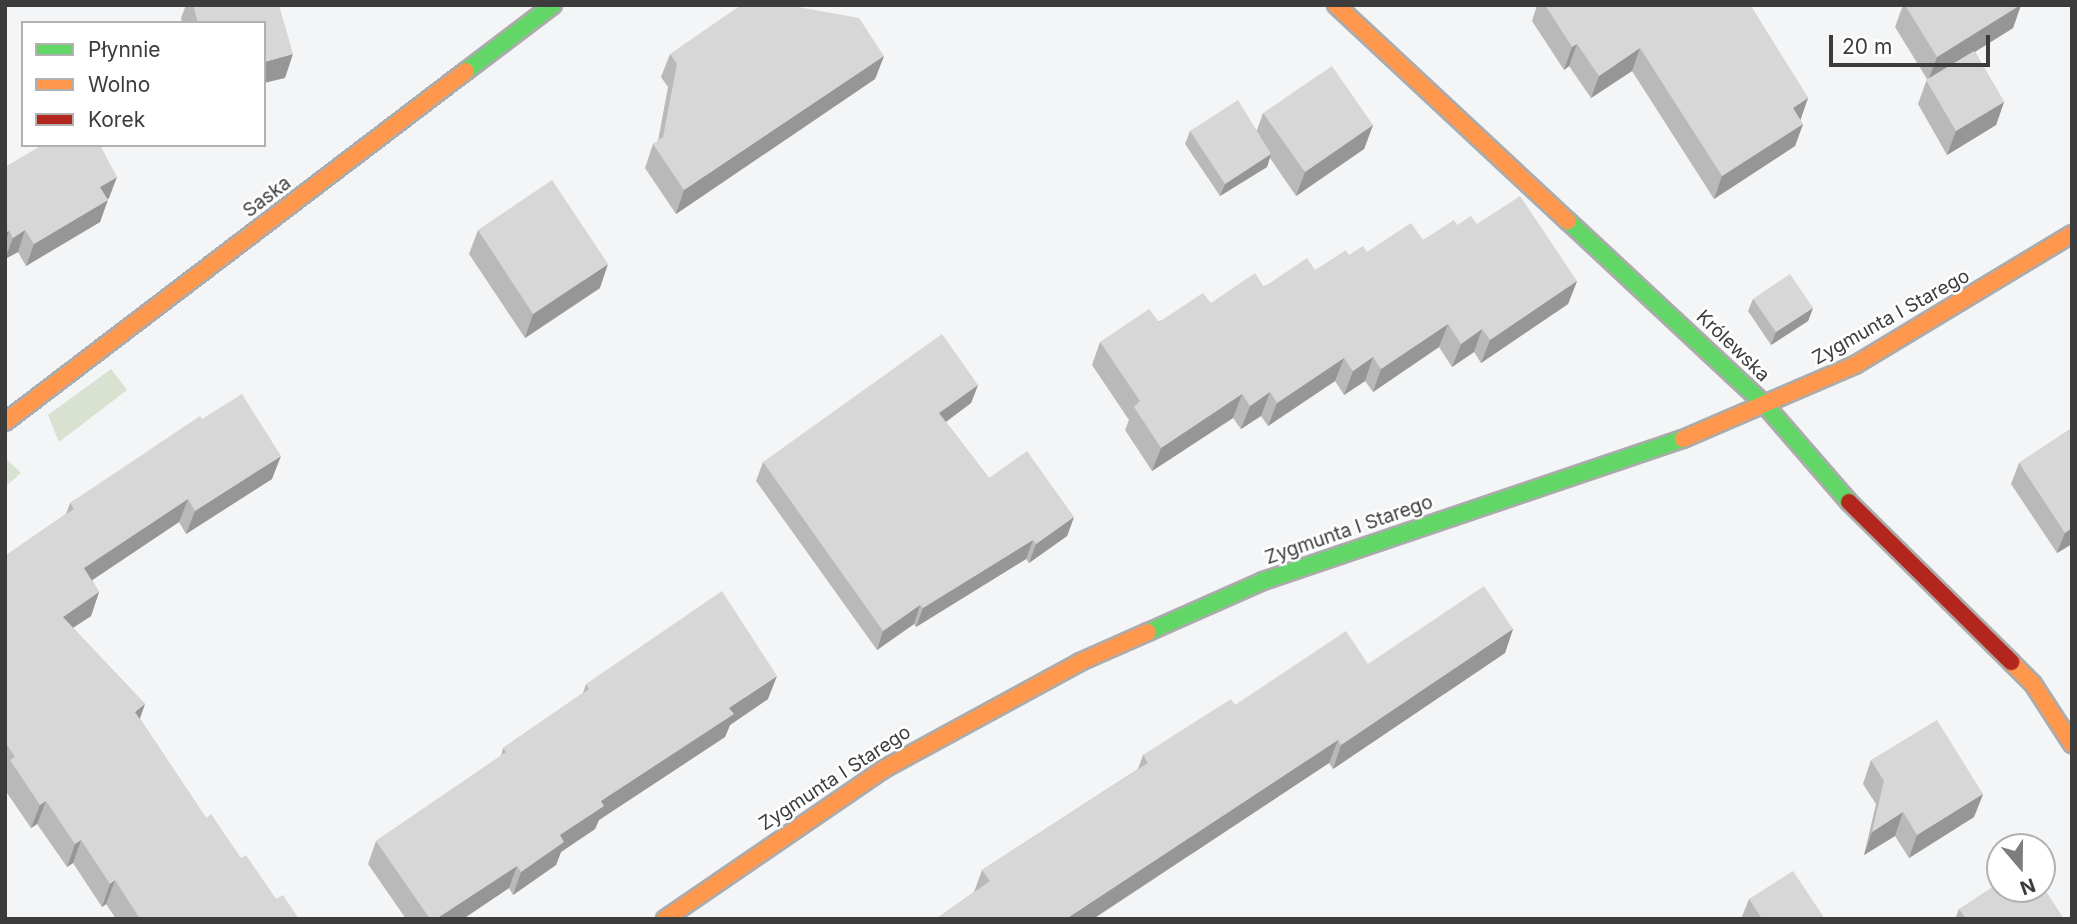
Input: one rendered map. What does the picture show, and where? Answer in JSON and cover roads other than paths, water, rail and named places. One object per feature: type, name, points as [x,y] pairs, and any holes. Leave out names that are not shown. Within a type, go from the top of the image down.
[{"type":"street","name":"Saska","points":[[5,422],[554,5]]},
{"type":"street","name":"Królewska","points":[[1336,5],[1765,405],[1839,492],[2033,684],[2072,744]]},
{"type":"street","name":"Zygmunta I Starego","points":[[665,919],[884,769],[1080,662],[1263,581],[1607,469],[1765,405],[1855,365],[1920,329],[2072,234]]}]
